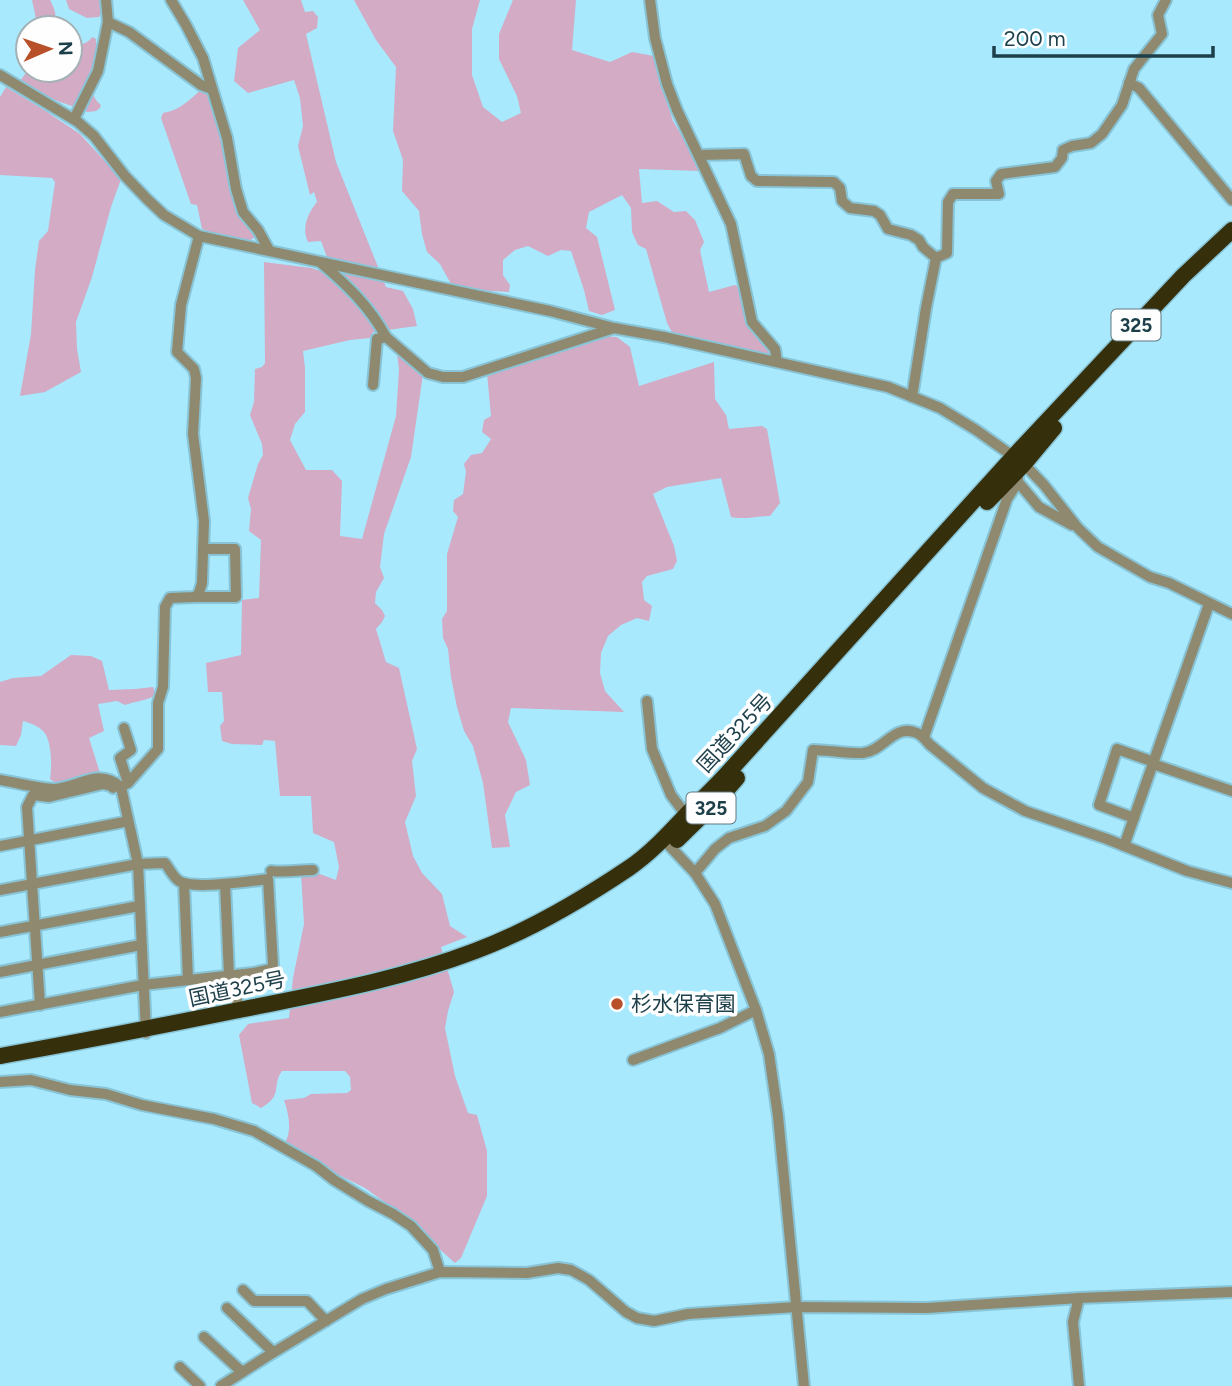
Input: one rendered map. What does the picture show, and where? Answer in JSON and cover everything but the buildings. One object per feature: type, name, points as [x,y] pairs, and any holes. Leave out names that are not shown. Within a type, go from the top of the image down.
[{"type":"highway","name":"国道325号","points":[[667,843],[686,815],[1018,468],[1183,276],[1232,230]]},
{"type":"highway","name":"国道325号","points":[[0,1063],[239,1014],[337,999],[409,982],[473,961],[547,928],[627,881],[667,843],[716,803],[799,707],[1078,401],[1189,281],[1232,241]]},
{"type":"highway","name":"国道325号","points":[[0,1056],[146,1032]]},
{"type":"street","points":[[74,119],[98,71],[108,22],[106,0]]},
{"type":"street","points":[[171,0],[202,58],[227,138],[243,212],[258,230],[269,250]]},
{"type":"street","points":[[650,0],[655,38],[667,84],[731,223],[752,322],[775,349],[777,362]]},
{"type":"street","points":[[936,258],[947,253],[948,202],[953,194],[999,194],[996,181],[1001,174],[1055,167],[1062,159],[1063,150],[1091,143],[1102,134],[1122,104],[1134,69],[1162,34],[1158,15],[1166,0]]},
{"type":"street","points":[[108,22],[129,32],[201,85],[212,89]]},
{"type":"street","points":[[0,75],[74,119],[94,136],[125,176],[164,215],[199,236],[888,387],[912,397],[952,415],[976,430],[1018,468],[1044,485],[1078,528],[1098,547],[1150,577],[1169,583],[1232,614]]},
{"type":"street","points":[[1129,83],[1139,88],[1232,200]]},
{"type":"street","points":[[699,155],[744,154],[751,176],[757,181],[834,181],[840,188],[842,201],[849,208],[874,211],[880,215],[888,229],[911,235],[936,258]]},
{"type":"street","points":[[195,597],[202,583],[204,520],[193,434],[196,378],[194,369],[177,352],[181,305],[199,236]]},
{"type":"street","points":[[912,397],[936,258]]},
{"type":"street","points":[[319,261],[361,300],[386,337],[428,373],[443,377],[463,377],[614,328]]},
{"type":"street","points":[[373,385],[377,339],[386,337]]},
{"type":"street","points":[[1018,468],[1039,507],[1078,528]]},
{"type":"street","points":[[924,737],[1018,468]]},
{"type":"street","points":[[124,785],[158,748],[158,703],[163,687],[165,607],[170,598],[236,597],[235,549],[203,549]]},
{"type":"street","points":[[1125,846],[1209,604]]},
{"type":"street","points":[[647,701],[652,749],[670,795],[686,815]]},
{"type":"street","points":[[124,728],[131,750],[120,758],[138,864],[146,1032]]},
{"type":"street","points":[[695,873],[715,849],[729,838],[765,826],[786,811],[808,782],[813,750],[862,753],[875,750],[897,732],[905,730],[924,737],[983,788],[1025,811],[1187,871],[1232,883]]},
{"type":"street","points":[[1134,818],[1099,805],[1118,749],[1232,792]]},
{"type":"street","points":[[0,780],[53,789],[100,777],[124,785]]},
{"type":"street","points":[[40,1005],[27,807],[33,795],[49,797],[103,784],[111,786],[117,792],[124,822],[131,832]]},
{"type":"street","points":[[0,846],[124,822]]},
{"type":"street","points":[[667,843],[695,873],[721,917],[756,1010],[769,1054],[804,1386]]},
{"type":"street","points":[[0,890],[138,864],[165,863],[179,881],[184,883],[225,884],[271,871],[285,873],[313,870]]},
{"type":"street","points":[[0,1012],[143,985],[271,969],[271,871]]},
{"type":"street","points":[[184,883],[188,980]]},
{"type":"street","points":[[225,884],[231,975],[239,1014]]},
{"type":"street","points":[[0,932],[139,906]]},
{"type":"street","points":[[0,972],[141,945]]},
{"type":"street","points":[[633,1060],[720,1028],[756,1010]]},
{"type":"street","points":[[0,1082],[31,1080],[70,1090],[106,1094],[254,1131],[316,1166],[334,1180],[411,1226],[433,1250],[440,1272]]},
{"type":"street","points":[[221,1386],[362,1298],[440,1272],[527,1273],[558,1268],[571,1270],[589,1280],[625,1312],[637,1318],[654,1321],[688,1314],[796,1307],[928,1308],[1232,1292]]},
{"type":"street","points":[[243,1290],[254,1301],[307,1301],[326,1321]]},
{"type":"street","points":[[1079,1298],[1073,1322],[1079,1386]]},
{"type":"street","points":[[227,1308],[273,1352]]},
{"type":"street","points":[[204,1337],[242,1372]]},
{"type":"street","points":[[180,1367],[200,1386]]},
{"type":"shaded area","points":[[32,0],[50,0],[55,14],[35,14]]},
{"type":"shaded area","points":[[66,0],[103,0],[104,7],[99,17],[87,18],[84,14],[69,9]]},
{"type":"shaded area","points":[[243,0],[301,0],[305,12],[313,11],[318,17],[317,28],[306,34],[336,162],[386,287],[403,291],[413,309],[417,326],[373,332],[370,338],[303,351],[305,412],[295,424],[290,440],[306,470],[332,470],[342,481],[340,536],[362,539],[396,416],[399,370],[397,352],[423,374],[411,457],[384,534],[380,567],[384,578],[376,592],[375,603],[385,616],[376,629],[386,662],[399,668],[417,749],[412,761],[416,796],[405,822],[413,856],[422,873],[442,894],[450,926],[467,937],[441,947],[454,992],[445,1028],[455,1076],[468,1113],[477,1115],[487,1151],[487,1196],[461,1258],[455,1263],[397,1211],[365,1188],[285,1143],[289,1122],[284,1100],[304,1098],[311,1094],[347,1093],[351,1090],[350,1077],[345,1071],[282,1071],[275,1095],[261,1108],[252,1103],[239,1035],[248,1024],[289,1018],[293,978],[304,924],[301,873],[317,873],[336,880],[339,867],[334,842],[313,833],[311,796],[280,796],[275,741],[264,740],[262,745],[222,741],[222,692],[208,692],[206,663],[241,655],[242,600],[259,598],[261,540],[249,531],[251,509],[248,498],[263,455],[262,444],[250,415],[254,402],[255,369],[265,363],[264,262],[324,272],[328,260],[321,241],[308,242],[306,237],[306,221],[317,202],[314,192],[310,195],[298,146],[303,126],[300,98],[294,80],[248,93],[234,81],[238,48],[260,30]]},
{"type":"shaded area","points":[[354,0],[480,0],[472,29],[472,75],[483,107],[502,122],[521,113],[517,96],[499,59],[499,34],[513,0],[576,0],[572,50],[610,62],[632,52],[654,56],[673,121],[700,171],[639,169],[642,203],[657,201],[674,212],[686,211],[695,220],[704,242],[700,250],[709,292],[735,285],[741,289],[770,356],[673,334],[667,323],[646,249],[638,245],[632,232],[631,208],[622,195],[589,212],[586,228],[597,237],[615,310],[602,315],[589,311],[571,251],[561,250],[548,256],[528,246],[515,250],[503,260],[503,275],[510,285],[509,292],[477,290],[451,284],[440,264],[427,252],[419,211],[402,191],[403,160],[393,131],[396,67],[376,40]]},
{"type":"shaded area","points":[[92,37],[96,39],[96,44],[106,52],[94,86],[95,99],[101,105],[96,111],[87,112],[60,102],[25,84],[84,84],[84,43]]},
{"type":"shaded area","points":[[6,87],[80,134],[121,179],[76,322],[81,372],[45,392],[20,396],[31,334],[39,241],[48,231],[55,182],[52,178],[0,175],[0,97]]},
{"type":"shaded area","points":[[203,88],[211,97],[228,157],[256,236],[248,242],[202,229],[197,205],[191,204],[161,118],[163,113],[180,107]]},
{"type":"shaded area","points":[[600,336],[617,337],[630,347],[639,386],[714,362],[715,399],[726,415],[729,429],[762,426],[767,429],[780,503],[770,516],[731,517],[721,478],[667,487],[653,494],[674,546],[677,561],[673,569],[647,576],[642,582],[644,600],[652,606],[649,621],[637,618],[621,625],[608,636],[601,653],[600,673],[605,691],[624,712],[511,708],[508,722],[526,760],[530,785],[516,792],[505,815],[510,847],[492,848],[483,783],[473,746],[464,731],[457,707],[448,649],[443,638],[442,619],[447,611],[447,554],[458,517],[453,511],[454,500],[463,494],[466,472],[464,464],[471,455],[482,453],[491,439],[482,432],[484,420],[491,416],[487,373]]},
{"type":"shaded area","points":[[71,655],[91,656],[102,661],[109,690],[153,687],[156,695],[125,705],[117,701],[98,704],[104,731],[89,738],[100,773],[57,784],[50,779],[50,748],[47,736],[40,728],[23,721],[16,746],[0,745],[0,682],[41,676]]},
{"type":"place","name":"杉水保育園","points":[[617,1004]]}]
